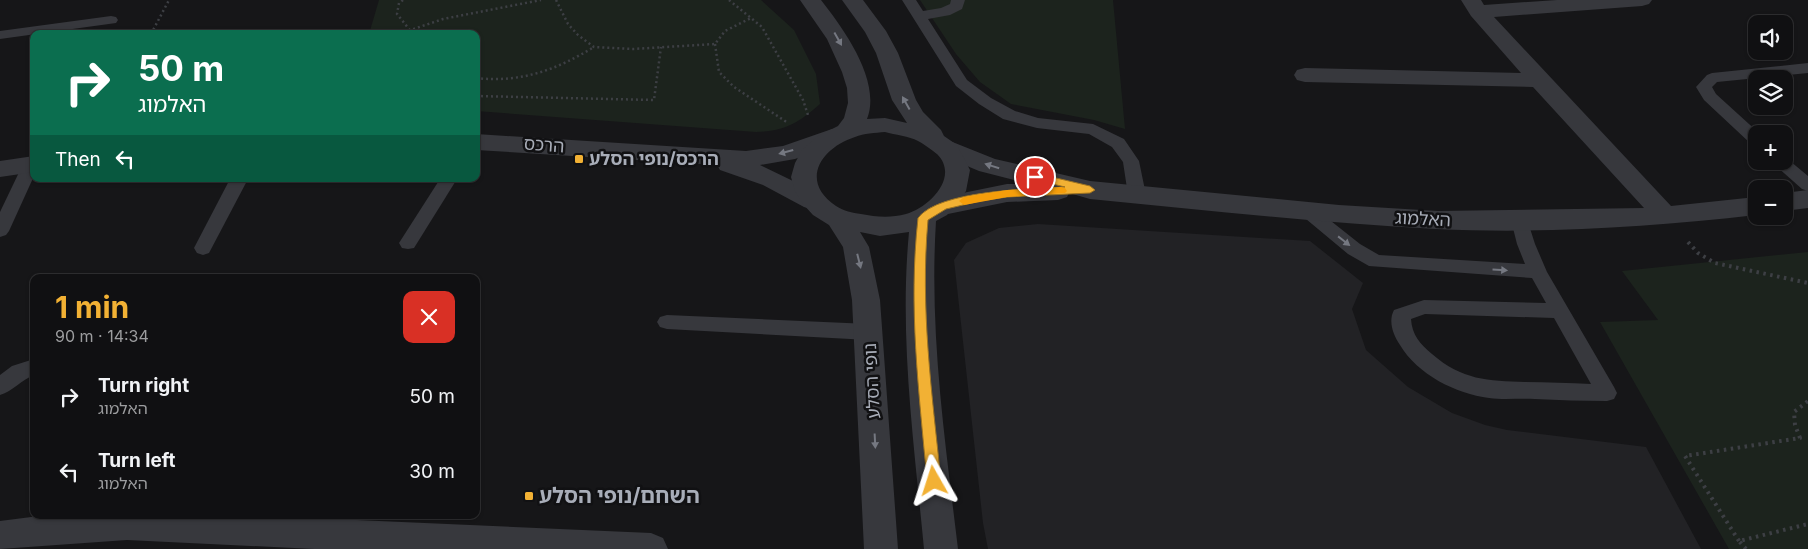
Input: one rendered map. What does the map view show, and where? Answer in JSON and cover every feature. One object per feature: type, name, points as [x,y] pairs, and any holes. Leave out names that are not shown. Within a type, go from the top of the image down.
[{"type":"street","points":[[810,0],[839,39],[857,86],[859,104],[856,116],[818,147],[808,159],[804,173],[806,187],[813,201],[823,210],[838,218],[858,225],[880,227],[903,225],[933,212],[954,192],[958,176],[955,161],[915,117],[904,100],[887,53],[879,38],[852,0]]},
{"type":"street","points":[[1474,6],[1642,0]]},
{"type":"street","points":[[1474,6],[1665,215]]},
{"type":"street","points":[[1305,75],[1541,80]]},
{"type":"street","points":[[832,136],[866,126],[885,124],[922,132],[941,144]]},
{"type":"street","name":"הרכס","points":[[480,142],[746,159],[786,153],[832,136]]},
{"type":"street","name":"האלמוג","points":[[941,144],[988,166],[1090,190],[1306,210],[1438,220],[1520,220],[1665,215],[1748,207]]},
{"type":"street","name":"הרכס","points":[[701,157],[754,171],[779,182],[813,201]]},
{"type":"street","points":[[0,169],[30,164]]},
{"type":"street","name":"האלמוג","points":[[933,212],[1007,193],[1090,190]]},
{"type":"street","points":[[1793,201],[1808,199]]},
{"type":"street","points":[[933,212],[919,255],[919,331],[941,549]]},
{"type":"street","name":"נופי הסלע","points":[[838,218],[856,247],[865,292],[869,332],[881,549]]},
{"type":"street","points":[[0,536],[59,529],[127,525],[651,549]]},
{"type":"lane","points":[[909,0],[961,83],[1009,116],[1037,123],[1093,129],[1118,143],[1131,161],[1137,195]]},
{"type":"lane","points":[[919,16],[945,12],[957,6],[958,0]]},
{"type":"lane","points":[[37,30],[111,20]]},
{"type":"lane","points":[[0,35],[30,31]]},
{"type":"lane","points":[[1748,132],[1710,98],[1704,87],[1712,78],[1808,68]]},
{"type":"lane","points":[[0,231],[30,170]]},
{"type":"lane","points":[[1791,170],[1808,185]]},
{"type":"lane","points":[[203,248],[237,182]]},
{"type":"lane","points":[[408,243],[446,182]]},
{"type":"lane","points":[[1306,210],[1354,249],[1376,261],[1538,272]]},
{"type":"lane","points":[[1520,220],[1526,244],[1538,272],[1607,392],[1484,389],[1461,382],[1425,362],[1408,345],[1400,324],[1401,315],[1424,306],[1559,311]]},
{"type":"lane","points":[[667,322],[869,332]]},
{"type":"lane","points":[[0,387],[19,372],[30,368]]},
{"type":"path","points":[[153,30],[169,0]]},
{"type":"path","points":[[403,0],[400,3],[397,14],[409,29],[443,19],[541,0]]},
{"type":"path","points":[[556,0],[568,24],[578,35],[594,47],[634,49],[715,44],[726,31],[751,18]]},
{"type":"path","points":[[729,0],[762,26],[803,100],[832,136]]},
{"type":"path","points":[[715,44],[719,72],[734,88],[832,136]]},
{"type":"path","points":[[480,78],[517,81],[543,75],[569,63],[594,47]]},
{"type":"path","points":[[480,96],[654,100],[661,47]]},
{"type":"path","points":[[1665,215],[1698,253],[1716,263],[1808,282]]},
{"type":"path","points":[[1746,549],[1685,456],[1800,438],[1795,425],[1794,412],[1808,401]]},
{"type":"path","points":[[1739,541],[1808,524]]},
{"type":"shaded area","points":[[379,0],[761,0],[794,30],[816,74],[820,104],[791,125],[776,130],[756,132],[480,111],[480,30],[370,30]]},
{"type":"shaded area","points":[[920,0],[1113,0],[1125,129],[1094,120],[1011,104],[980,82],[956,54]]},
{"type":"shaded area","points":[[1038,224],[1310,241],[1363,283],[1352,309],[1366,350],[1408,387],[1452,413],[1485,425],[1507,430],[1646,447],[1701,549],[988,549],[983,523],[954,260],[966,243],[999,228]]},
{"type":"shaded area","points":[[1808,252],[1808,549],[1729,549],[1600,322],[1658,320],[1622,271]]},
{"type":"slow traffic","points":[[964,201],[1007,193],[1061,191]]},
{"type":"place","name":"הרכס/נופי הסלע","points":[[579,159]]},
{"type":"place","name":"השחם/נופי הסלע","points":[[529,496]]},
{"type":"route","points":[[934,481],[919,331],[919,255],[923,218],[943,206],[1007,193],[1090,190],[1035,177]]}]
